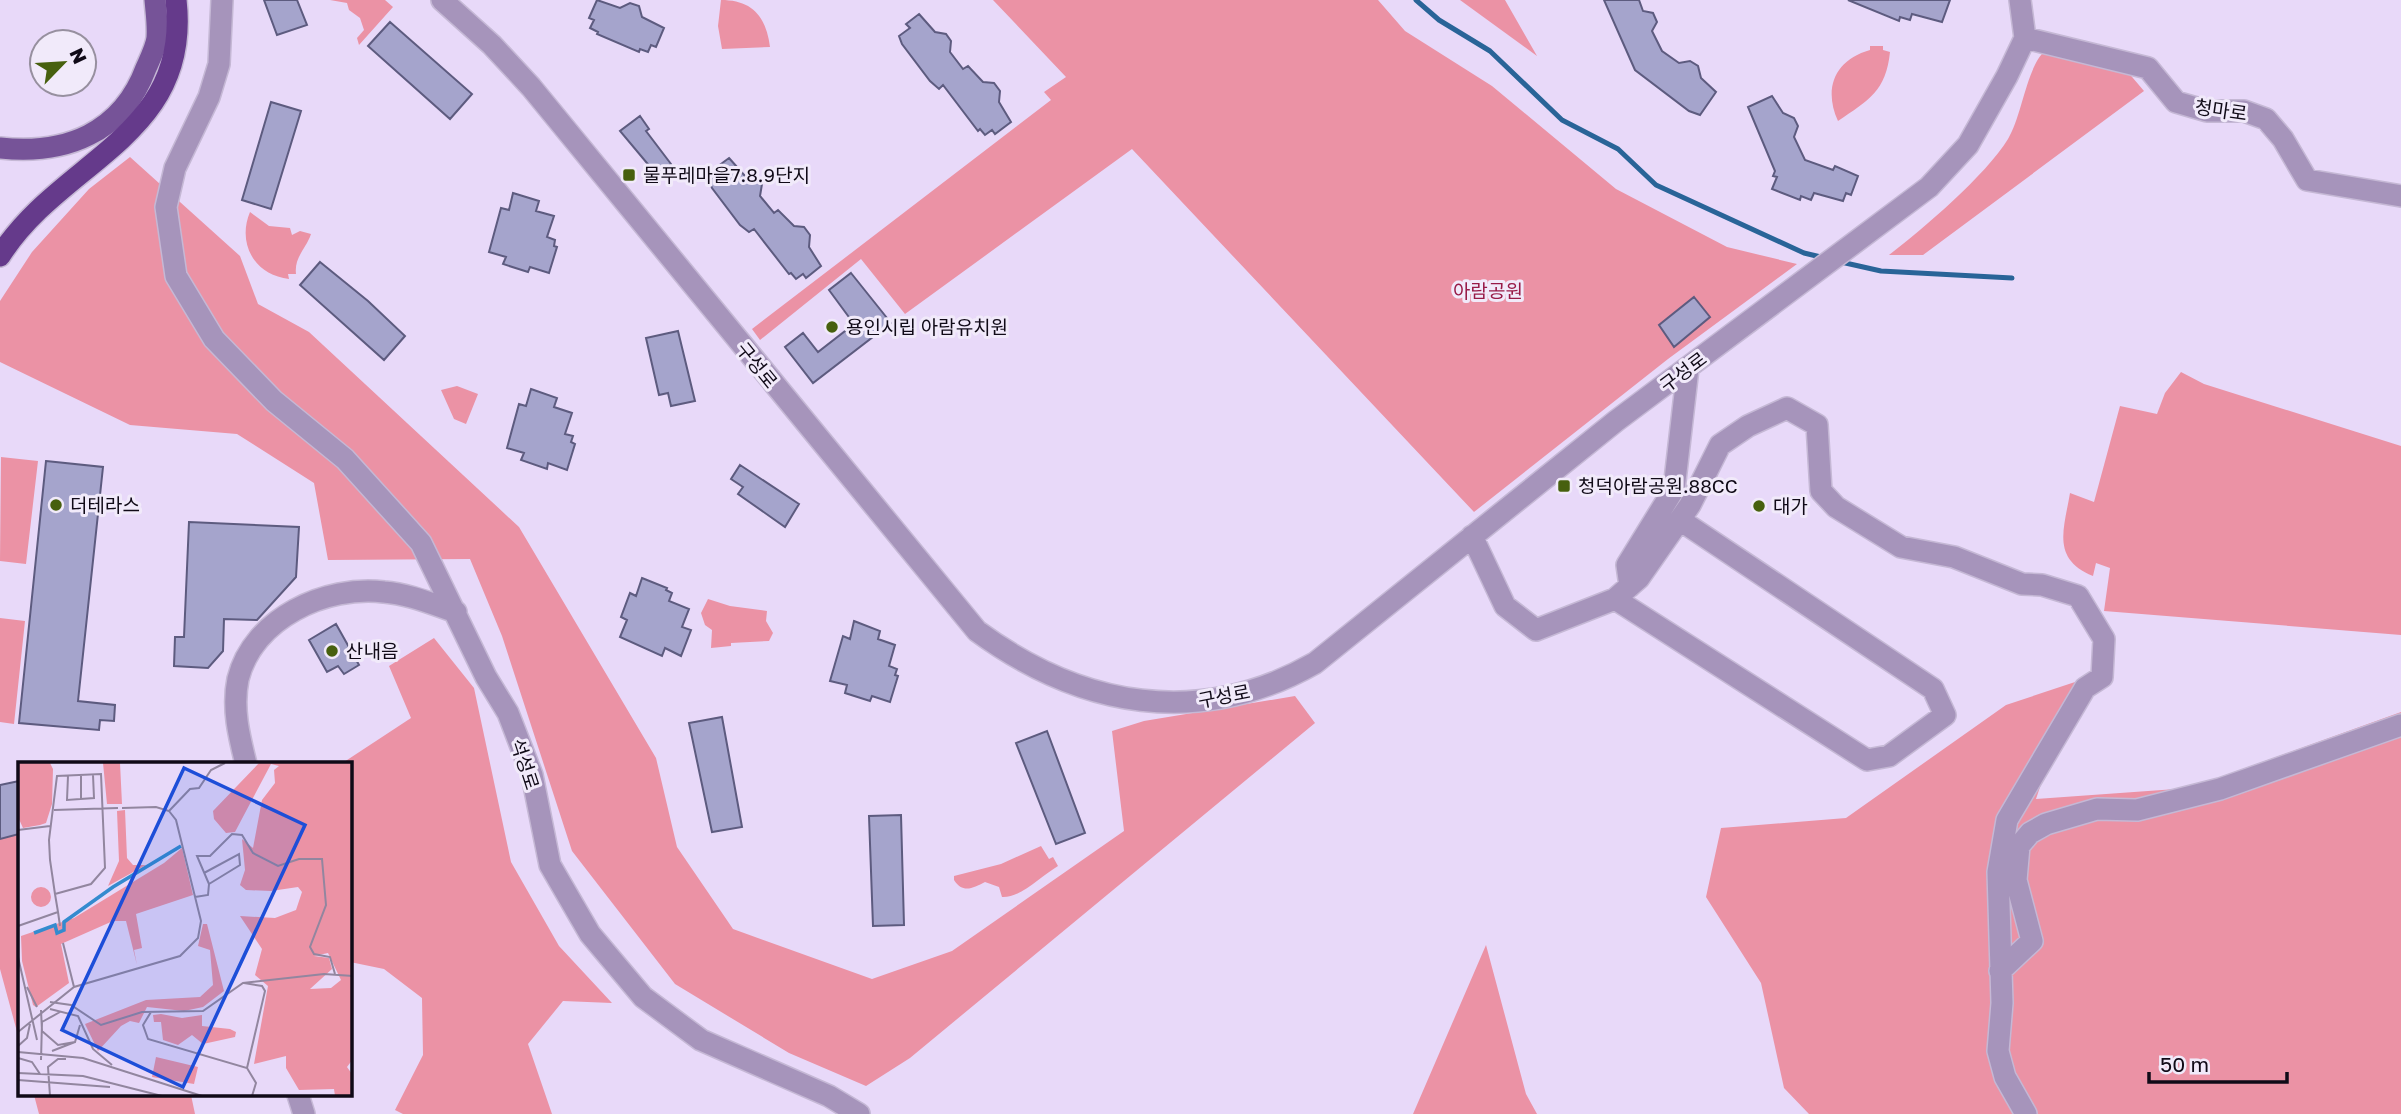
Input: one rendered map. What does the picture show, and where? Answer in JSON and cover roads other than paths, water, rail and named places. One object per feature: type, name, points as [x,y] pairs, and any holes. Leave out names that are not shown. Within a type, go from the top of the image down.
[{"type":"highway","points":[[0,256],[49,198],[141,121],[169,76],[179,30],[176,0]]},
{"type":"main road","points":[[0,148],[32,152],[79,143],[116,116],[138,89],[157,40],[155,0]]},
{"type":"street","name":"석성로","points":[[222,0],[219,64],[209,97],[175,168],[166,207],[176,275],[214,339],[274,401],[345,459],[421,542],[486,677],[508,713],[532,775],[550,865],[590,934],[643,997],[701,1040],[830,1096],[859,1114]]},
{"type":"street","name":"구성로","points":[[442,0],[492,45],[531,87],[977,631],[1054,678],[1111,697],[1170,703],[1200,702],[1266,687],[1315,663],[1355,634],[1472,536],[1953,165],[1982,126],[2025,38]]},
{"type":"street","points":[[2020,0],[2025,38]]},
{"type":"street","name":"청마로","points":[[2025,38],[2148,68],[2176,102],[2207,111],[2244,111],[2266,119],[2283,139],[2307,180],[2401,197]]},
{"type":"street","points":[[1623,592],[1627,565],[1674,489],[1688,368]]},
{"type":"street","points":[[1472,536],[1505,606],[1536,630],[1623,592],[1639,578],[1680,520],[1720,445],[1748,426],[1787,408],[1818,425],[1821,491],[1836,507],[1901,547],[1954,557],[2022,584],[2042,585],[2078,596],[2104,639],[2102,677],[2085,688],[2007,820],[1998,872],[2002,1003],[1998,1051],[2005,1077],[2026,1114]]},
{"type":"street","points":[[1623,592],[1867,760],[1889,756],[1945,715],[1933,689],[1680,520]]},
{"type":"street","points":[[246,762],[235,709],[238,680],[244,662],[258,642],[287,616],[308,602],[353,592],[383,592],[411,597],[456,612]]},
{"type":"street","points":[[2000,971],[2032,941],[2016,880],[2019,846],[2029,833],[2046,824],[2098,809],[2137,810],[2220,789],[2401,725]]},
{"type":"street","points":[[298,1096],[304,1114]]},
{"type":"waterway","points":[[1416,0],[1439,20],[1490,51],[1562,120],[1618,149],[1656,185],[1804,253],[1825,258]]},
{"type":"waterway","points":[[1841,262],[1881,271],[2012,278]]},
{"type":"place","name":"물푸레마을7.8.9단지","points":[[629,175]]},
{"type":"place","name":"용인시립 아람유치원","points":[[832,327]]},
{"type":"place","name":"청덕아람공원.88CC","points":[[1564,486]]},
{"type":"place","name":"더테라스","points":[[56,505]]},
{"type":"place","name":"대가","points":[[1759,506]]},
{"type":"place","name":"산내음","points":[[332,651]]},
{"type":"park label","name":"아람공원","points":[[1488,291]]}]
